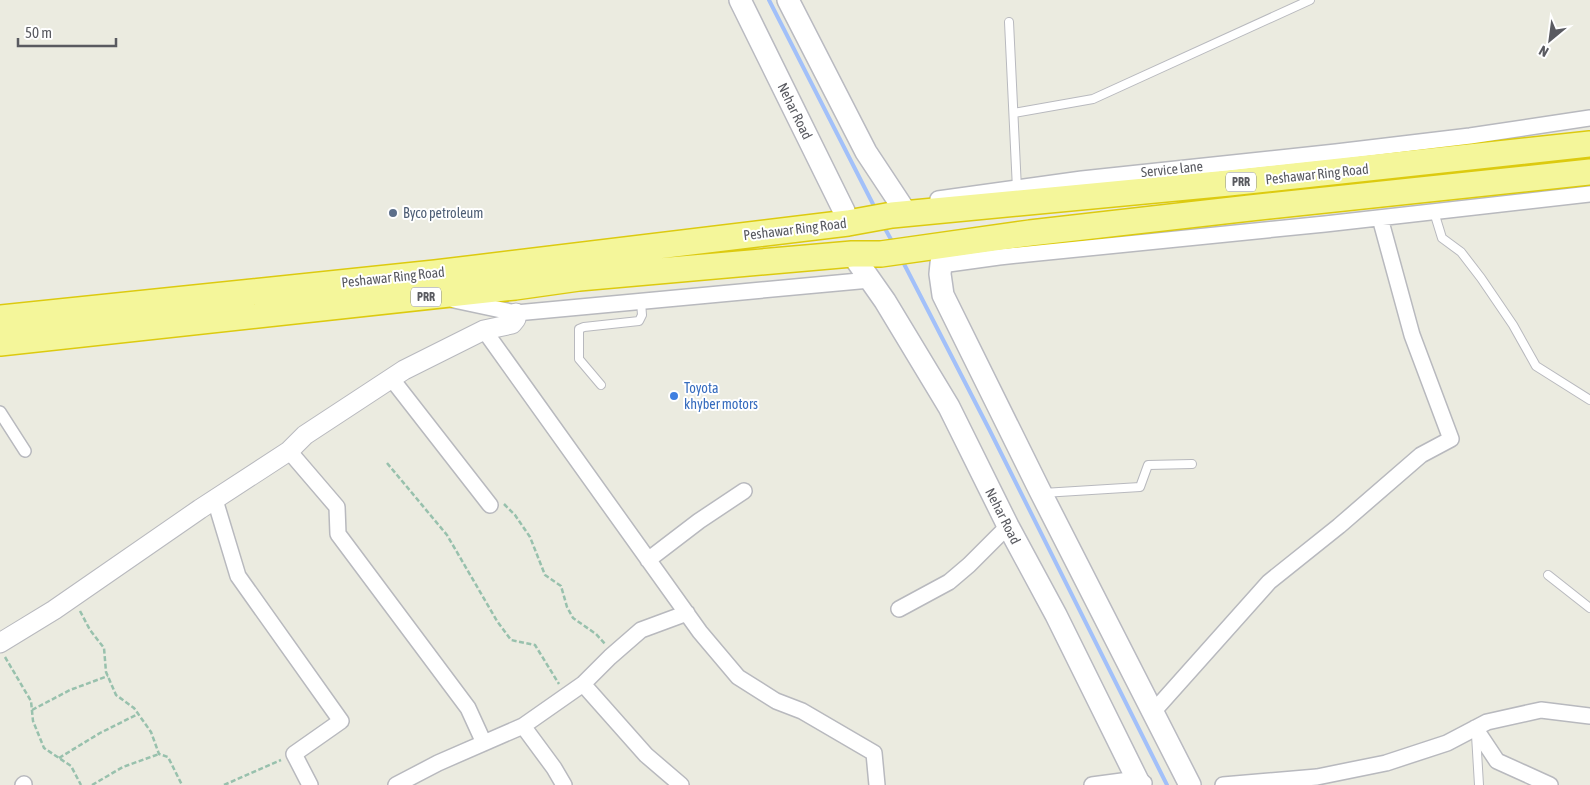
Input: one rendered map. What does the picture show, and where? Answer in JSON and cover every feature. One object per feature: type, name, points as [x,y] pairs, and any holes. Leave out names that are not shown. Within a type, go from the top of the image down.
[{"type":"highway","name":"Peshawar Ring Road","points":[[0,343],[257,303],[301,298],[435,273],[1017,196],[1238,182],[1590,144]]},
{"type":"highway","points":[[1552,149],[1560,155],[1562,165],[1558,175]]},
{"type":"highway","name":"Peshawar Ring Road","points":[[301,298],[434,296],[579,278],[852,254],[881,254],[908,250],[942,255],[1250,208],[1590,172]]},
{"type":"highway","name":"Peshawar Ring Road","points":[[0,318],[257,303]]},
{"type":"main road","name":"Nehar Road","points":[[740,0],[851,218]]},
{"type":"main road","points":[[788,0],[866,152],[900,211]]},
{"type":"main road","name":"Nehar Road","points":[[852,254],[885,301],[949,407],[1008,526],[1052,606],[1142,783]]},
{"type":"main road","points":[[942,255],[940,274],[943,295],[1041,493],[1190,785]]},
{"type":"street","name":"Service lane","points":[[1017,196],[1082,178],[1336,152],[1460,137],[1590,118]]},
{"type":"street","points":[[942,255],[999,257],[1380,218],[1590,194]]},
{"type":"street","points":[[1153,712],[1269,582],[1339,526],[1421,455],[1451,439],[1412,335],[1380,218]]},
{"type":"street","points":[[434,296],[516,313],[870,280]]},
{"type":"street","points":[[2,649],[73,597],[289,451],[305,435],[391,378],[484,330],[512,324],[516,319],[516,313]]},
{"type":"street","points":[[484,330],[686,614],[738,677],[776,701],[802,711],[874,753],[877,785]]},
{"type":"street","points":[[391,378],[490,505]]},
{"type":"street","points":[[0,412],[26,452]]},
{"type":"street","points":[[289,451],[337,507],[338,534],[468,708],[484,743]]},
{"type":"street","points":[[648,560],[699,521],[744,491]]},
{"type":"street","points":[[215,500],[238,576],[342,720],[294,754],[310,785]]},
{"type":"street","points":[[899,609],[949,582],[1008,526]]},
{"type":"street","points":[[396,785],[438,763],[523,726],[582,684],[641,630],[686,614]]},
{"type":"street","points":[[582,684],[646,756],[681,785]]},
{"type":"street","points":[[1223,785],[1317,776],[1386,763],[1447,743],[1488,722],[1541,710],[1590,716]]},
{"type":"street","points":[[523,726],[564,785]]},
{"type":"street","points":[[1475,728],[1497,761],[1550,785]]},
{"type":"street","points":[[1092,785],[1142,783]]},
{"type":"lane","points":[[1014,113],[1093,99],[1310,0]]},
{"type":"lane","points":[[1009,22],[1017,196]]},
{"type":"lane","points":[[1434,212],[1442,238],[1461,252],[1481,278],[1514,325],[1536,366],[1590,400]]},
{"type":"lane","points":[[601,384],[579,359],[579,329],[639,321],[642,315],[641,302]]},
{"type":"lane","points":[[1041,493],[1140,487],[1148,465],[1192,464]]},
{"type":"lane","points":[[1548,575],[1590,608]]},
{"type":"lane","points":[[1475,728],[1480,785]]},
{"type":"path","points":[[387,463],[447,535],[497,621],[511,640],[535,645],[566,696]]},
{"type":"path","points":[[490,505],[498,498],[515,515],[530,537],[545,575],[561,586],[567,607],[573,618],[596,634],[614,653]]},
{"type":"path","points":[[73,597],[90,630],[104,648],[106,672],[116,695],[134,708],[151,732],[159,754]]},
{"type":"path","points":[[2,649],[31,701],[34,721],[44,748],[71,766],[81,785]]},
{"type":"path","points":[[32,710],[70,690],[108,676]]},
{"type":"path","points":[[59,758],[100,733],[138,714]]},
{"type":"path","points":[[92,785],[123,767],[159,754],[168,757],[182,785]]},
{"type":"path","points":[[224,785],[294,754]]},
{"type":"waterway","points":[[769,0],[876,210]]},
{"type":"waterway","points":[[883,225],[893,243]]},
{"type":"waterway","points":[[902,260],[989,429],[1167,785]]},
{"type":"place","name":"Byco petroleum","points":[[393,213]]},
{"type":"place","name":"Toyota khyber motors","points":[[674,396]]}]
